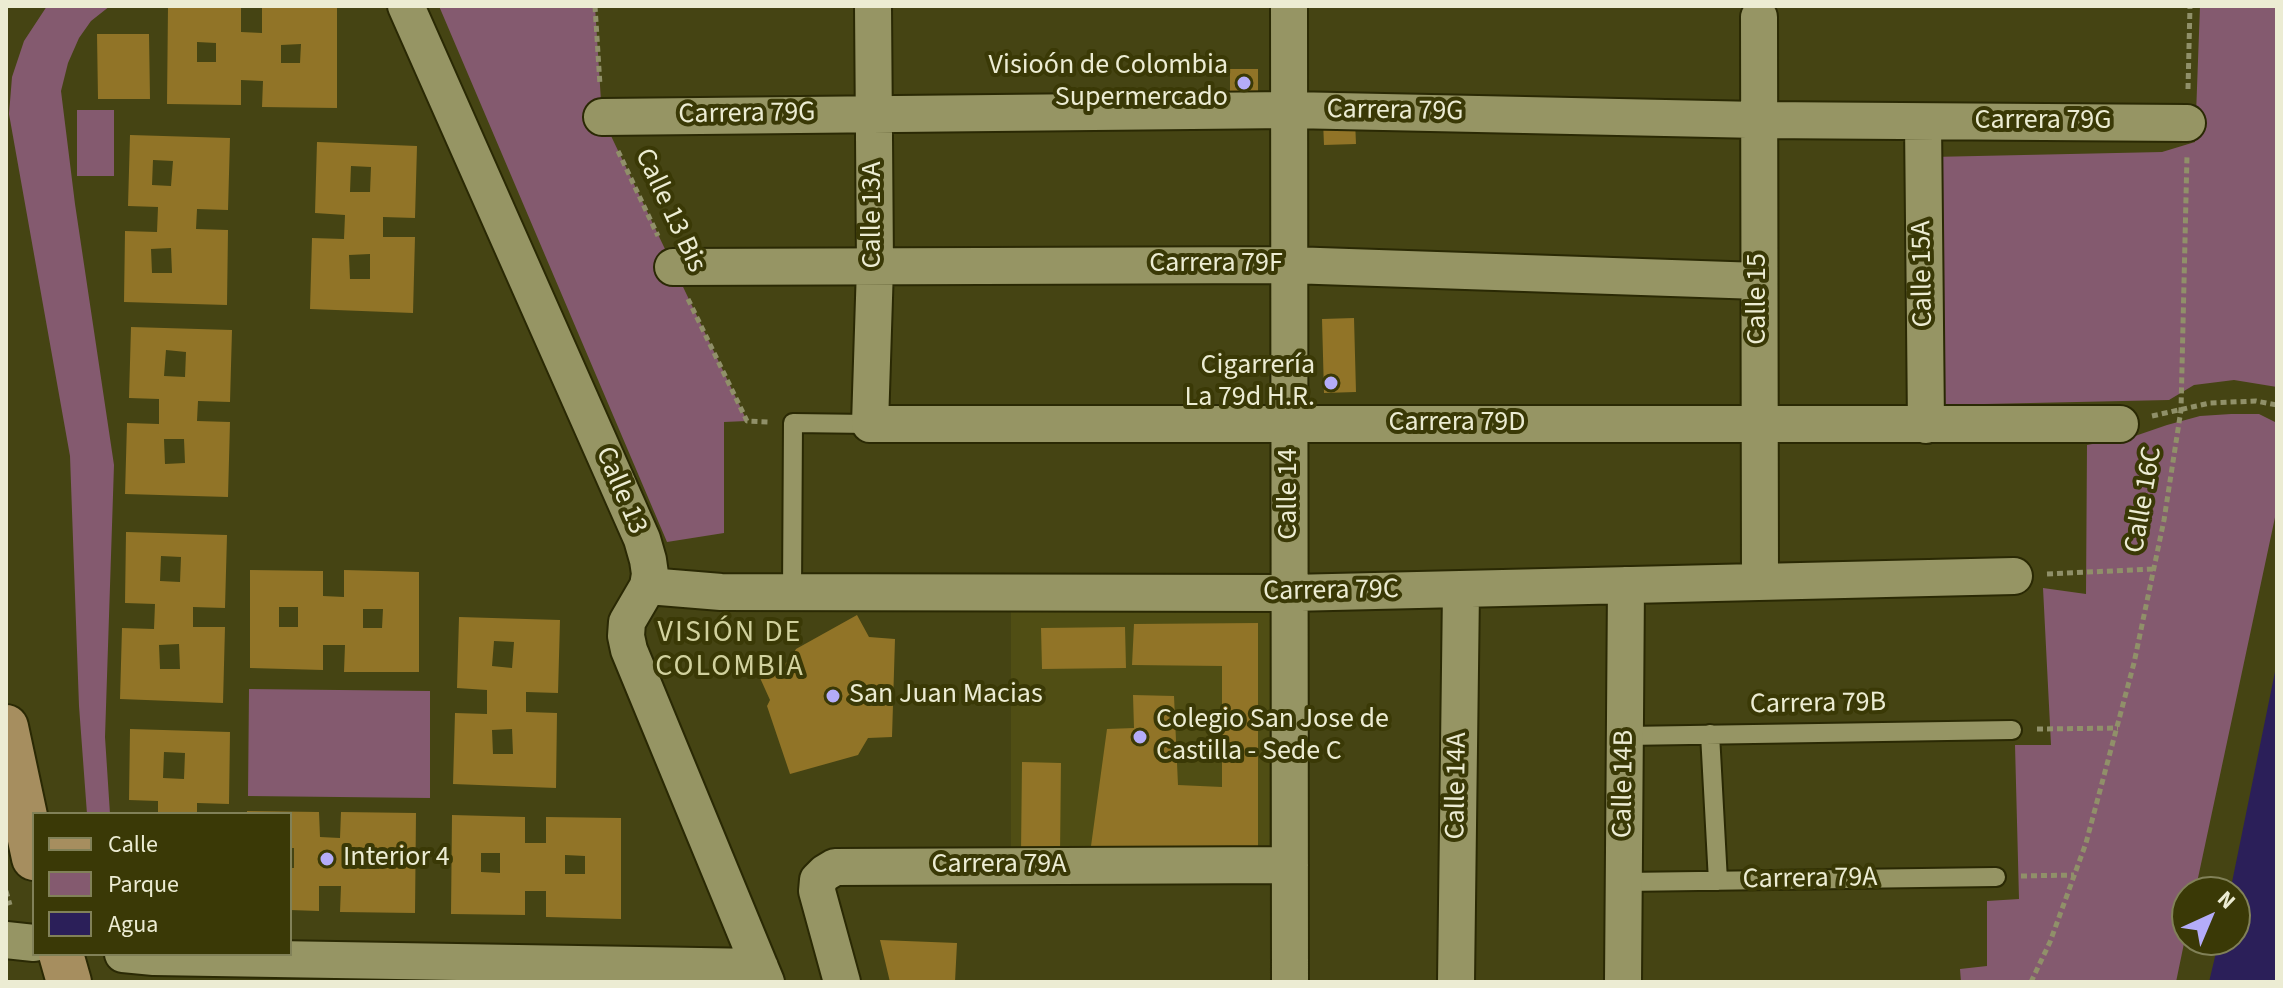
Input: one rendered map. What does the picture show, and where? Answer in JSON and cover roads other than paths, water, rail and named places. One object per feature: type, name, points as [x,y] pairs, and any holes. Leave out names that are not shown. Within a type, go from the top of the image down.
[{"type":"main road","points":[[6,727],[32,849]]},
{"type":"main road","points":[[62,956],[69,982]]},
{"type":"street","name":"Calle 13","points":[[406,6],[642,539],[648,560],[648,586]]},
{"type":"street","name":"Calle 13A","points":[[870,424],[875,267],[873,6]]},
{"type":"street","name":"Calle 14","points":[[1289,6],[1290,982]]},
{"type":"street","name":"Calle 15","points":[[1759,17],[1760,582]]},
{"type":"street","name":"Carrera 79G","points":[[602,117],[1290,110],[1759,120],[2187,123]]},
{"type":"street","name":"Calle 15A","points":[[1923,122],[1926,425]]},
{"type":"street","name":"Carrera 79F","points":[[673,267],[1290,265],[1759,281]]},
{"type":"street","name":"Carrera 79D","points":[[870,424],[2120,424]]},
{"type":"street","name":"Carrera 79C","points":[[648,586],[721,592],[1290,593],[2014,576]]},
{"type":"street","name":"Calle 14B","points":[[1623,982],[1626,585]]},
{"type":"street","points":[[144,956],[763,975],[629,650],[627,622],[648,586]]},
{"type":"street","name":"Calle 14A","points":[[1456,982],[1461,590]]},
{"type":"street","name":"Carrera 79A","points":[[842,982],[817,891],[818,880],[835,867],[1290,865]]},
{"type":"street","points":[[6,940],[32,943]]},
{"type":"lane","name":"Carrera 79D","points":[[792,592],[793,423],[870,424]]},
{"type":"lane","name":"Carrera 79B","points":[[1625,736],[2012,730]]},
{"type":"lane","points":[[1710,734],[1718,881]]},
{"type":"lane","name":"Carrera 79A","points":[[1624,882],[1996,877]]},
{"type":"water","points":[[2277,662],[2277,982],[2209,982],[2215,956],[2251,956],[2251,876],[2233,876]]},
{"type":"place","name":"Visioón de Colombia Supermercado","points":[[1244,83]]},
{"type":"place","name":"Cigarrería La 79d H.R.","points":[[1331,383]]},
{"type":"place","name":"San Juan Macias","points":[[833,696]]},
{"type":"place","name":"Colegio San Jose de Castilla - Sede C","points":[[1140,737]]},
{"type":"place","name":"Interior 4","points":[[327,859]]},
{"type":"district","name":"VISIÓN DE COLOMBIA","points":[[730,651]]}]
